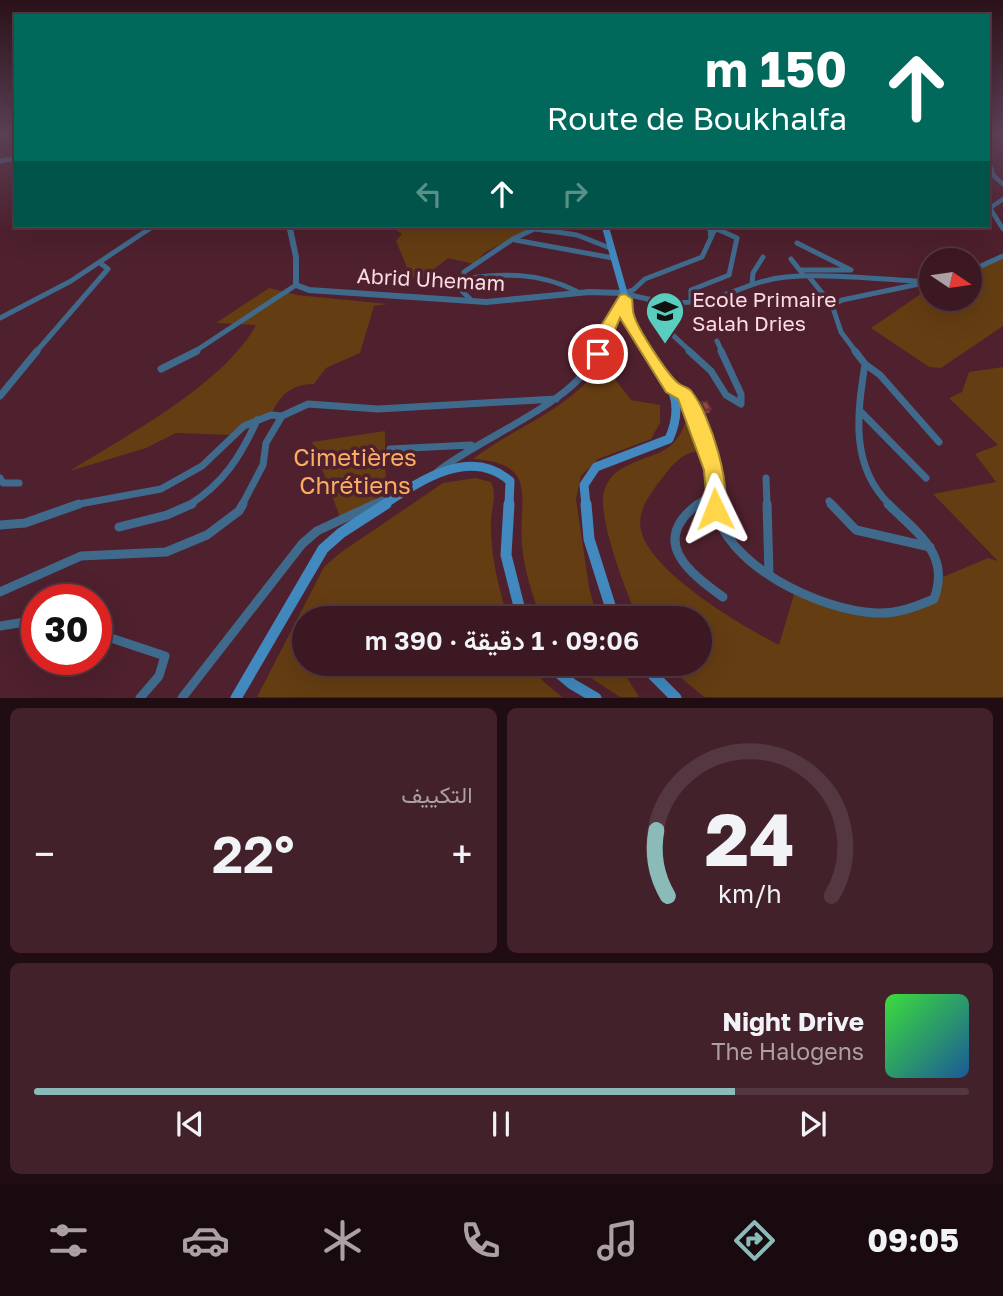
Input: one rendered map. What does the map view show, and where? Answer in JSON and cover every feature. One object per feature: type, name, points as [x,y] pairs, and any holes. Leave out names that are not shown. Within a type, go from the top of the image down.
[{"type":"main road","points":[[605,228],[630,323],[672,387],[678,416],[669,439],[596,467],[584,485],[589,539],[610,606]]},
{"type":"main road","points":[[236,698],[323,549],[343,531],[436,473],[455,468],[484,467],[505,474],[510,481],[506,555],[519,606]]},
{"type":"main road","points":[[562,676],[596,698]]},
{"type":"main road","points":[[654,676],[676,698]]},
{"type":"street","points":[[992,167],[994,176],[1003,184]]},
{"type":"street","points":[[1003,200],[990,208],[991,215],[1003,229]]},
{"type":"street","points":[[0,318],[100,263],[151,228]]},
{"type":"street","points":[[161,369],[195,352],[296,285],[296,257],[289,228]]},
{"type":"street","points":[[472,301],[462,290],[461,279],[464,272],[513,239],[536,228]]},
{"type":"street","points":[[543,228],[577,235],[610,248]]},
{"type":"street","points":[[436,473],[454,456],[556,399],[592,364],[624,296],[645,279],[702,257],[714,228]]},
{"type":"street","points":[[691,302],[691,290],[729,275],[737,239],[716,228]]},
{"type":"street","points":[[513,239],[613,258]]},
{"type":"street","points":[[797,243],[851,270],[800,270]]},
{"type":"street","points":[[982,266],[1003,256]]},
{"type":"street","points":[[752,284],[753,273],[763,257]]},
{"type":"street","points":[[791,259],[832,305],[841,332],[864,364],[880,375],[939,442]]},
{"type":"street","points":[[0,396],[42,343],[99,282],[107,269],[100,263]]},
{"type":"street","points":[[461,279],[521,273],[564,283],[576,291]]},
{"type":"street","points":[[624,296],[649,301],[691,302],[732,294],[752,284],[778,277],[919,282]]},
{"type":"street","points":[[832,305],[842,300],[919,284]]},
{"type":"street","name":"Abrid Uhemam","points":[[296,285],[309,290],[472,301],[532,299],[576,291],[624,296]]},
{"type":"street","points":[[649,301],[663,326],[711,371],[726,395],[741,404],[741,394],[716,341]]},
{"type":"street","points":[[672,387],[685,394],[699,424],[713,470],[715,509],[720,524],[750,560],[794,591],[846,609],[882,613],[911,611],[934,599],[941,589],[943,577],[940,564],[930,547],[876,493],[863,469],[861,412],[864,364]]},
{"type":"street","points":[[0,525],[24,523],[81,503],[161,489],[202,466],[232,435],[271,415],[282,416],[309,404],[378,410],[556,399]]},
{"type":"street","points":[[861,412],[926,478]]},
{"type":"street","points":[[0,592],[81,556],[166,552],[207,535],[239,511],[259,475],[267,443],[282,416]]},
{"type":"street","points":[[119,527],[160,520],[215,490],[248,441],[257,421]]},
{"type":"street","points":[[390,449],[476,445]]},
{"type":"street","points":[[766,478],[769,574]]},
{"type":"street","points":[[1,484],[19,483]]},
{"type":"street","points":[[182,698],[303,544],[317,531],[403,492]]},
{"type":"street","points":[[713,492],[689,508],[674,536],[673,549],[678,561],[694,577],[723,597]]},
{"type":"street","points":[[829,501],[856,530],[930,547]]},
{"type":"street","points":[[0,626],[21,623]]},
{"type":"street","points":[[112,638],[165,656],[159,676],[141,698]]},
{"type":"green space","points":[[394,228],[531,228],[484,253],[475,264],[448,258],[423,278],[411,277],[396,241],[402,234]]},
{"type":"green space","points":[[1003,256],[1003,326],[941,368],[929,367],[871,328],[919,295],[919,312],[982,312],[982,266]]},
{"type":"green space","points":[[269,288],[297,295],[388,304],[374,306],[360,353],[326,368],[314,384],[299,386],[287,392],[271,415],[232,435],[176,433],[146,448],[70,471],[172,407],[221,368],[241,347],[256,325],[216,323]]},
{"type":"green space","points":[[606,357],[614,378],[631,400],[660,405],[660,423],[651,439],[598,459],[581,476],[576,499],[594,606],[537,606],[522,545],[522,499],[517,476],[508,468],[494,462],[473,459],[562,403],[593,375]]},
{"type":"green space","points":[[1003,367],[1003,697],[704,697],[679,676],[712,676],[712,606],[633,606],[615,559],[603,510],[604,491],[615,473],[668,448],[682,431],[687,417],[701,451],[688,454],[668,470],[642,510],[641,530],[648,546],[679,580],[721,611],[779,645],[795,591],[846,609],[911,611],[941,589],[943,577],[988,558],[998,561],[933,494],[996,482],[975,454],[998,445],[949,398],[962,392],[969,372]]},
{"type":"green space","name":"Cimetières Chrétiens","points":[[385,431],[386,498],[341,520],[312,442]]},
{"type":"green space","points":[[475,478],[491,482],[494,495],[491,520],[493,557],[505,606],[304,606],[324,567],[340,553],[443,483]]},
{"type":"green space","points":[[292,629],[292,676],[539,676],[562,697],[257,697]]},
{"type":"green space","points":[[588,676],[626,676],[639,697],[620,697]]},
{"type":"building","points":[[701,402],[707,402],[711,409],[705,410]]},
{"type":"place","name":"Ecole Primaire Salah Dries","points":[[665,345]]},
{"type":"route","points":[[598,354],[604,334],[625,299],[626,315],[633,328],[672,387],[685,394],[699,424],[713,470],[715,509]]}]
